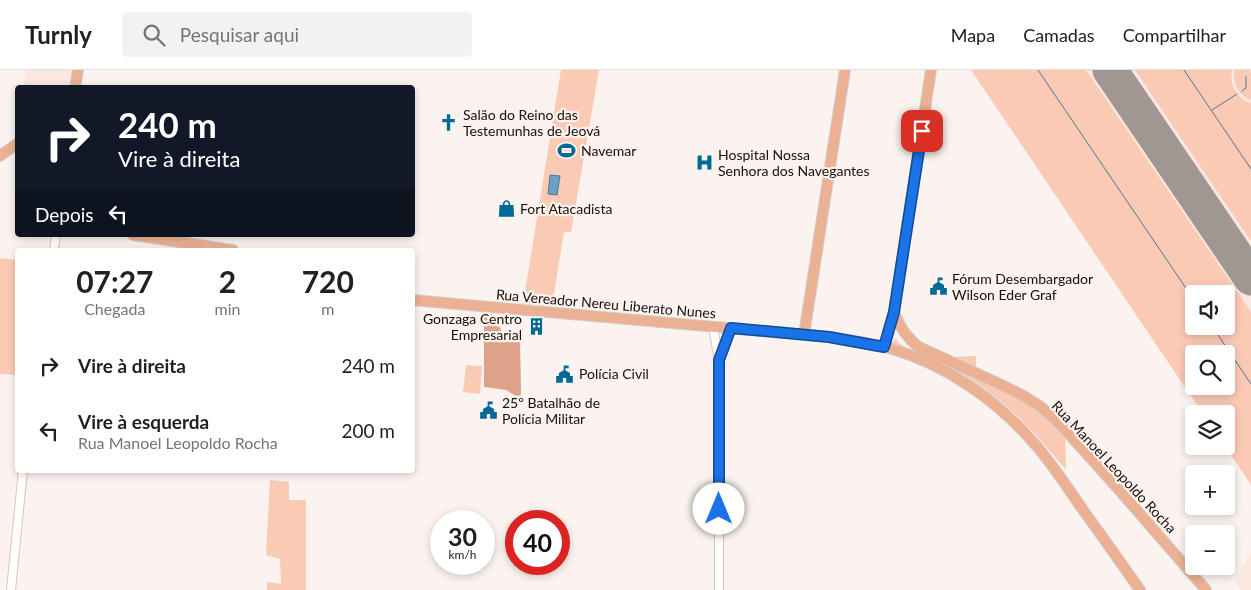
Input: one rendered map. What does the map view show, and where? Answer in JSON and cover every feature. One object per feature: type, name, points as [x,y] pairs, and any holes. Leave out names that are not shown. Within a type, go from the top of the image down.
[{"type":"main road","points":[[76,85],[78,70]]},
{"type":"main road","points":[[804,334],[845,70]]},
{"type":"main road","points":[[884,347],[894,312],[931,70]]},
{"type":"main road","points":[[0,156],[15,145]]},
{"type":"main road","points":[[146,237],[220,248]]},
{"type":"main road","name":"Rua Vereador Nereu Liberato Nunes","points":[[415,300],[804,334],[884,347],[918,359],[951,375],[970,387],[993,403],[1014,422],[1043,454],[1140,590]]},
{"type":"main road","name":"Rua Manoel Leopoldo Rocha","points":[[894,312],[904,333],[919,347],[1024,396],[1059,423],[1206,590]]},
{"type":"street","points":[[713,327],[719,360],[719,590]]},
{"type":"street","points":[[719,360],[731,328]]},
{"type":"street","points":[[11,590],[22,473]]},
{"type":"shaded area","points":[[26,70],[72,70],[70,85],[24,85]]},
{"type":"shaded area","name":"Navemar","points":[[561,70],[599,70],[571,232],[564,232],[552,306],[523,304]]},
{"type":"shaded area","points":[[971,70],[1086,70],[1233,285],[1185,285],[1185,335],[1235,335],[1235,289],[1251,312],[1251,485],[1231,455],[1235,455],[1235,405],[1197,405],[1190,395],[1235,395],[1235,345],[1185,345],[1185,387]]},
{"type":"shaded area","points":[[972,70],[1251,70],[1251,484],[1232,455],[1235,455],[1235,405],[1198,405],[1191,395],[1235,395],[1235,345],[1185,345],[1185,386]]},
{"type":"shaded area","points":[[1135,70],[1232,70],[1232,81],[1235,90],[1239,96],[1251,103],[1251,241]]},
{"type":"shaded area","points":[[1234,70],[1249,70],[1251,73],[1251,100],[1239,92]]},
{"type":"shaded area","points":[[0,258],[15,260],[15,375],[0,374]]},
{"type":"shaded area","points":[[484,312],[492,314],[491,325],[500,327],[502,334],[520,336],[521,395],[516,396],[506,390],[484,387]]},
{"type":"shaded area","points":[[896,338],[899,343],[907,348],[941,360],[1035,407],[1065,433],[1066,470],[1027,425],[988,392],[949,368],[892,343]]},
{"type":"shaded area","points":[[976,356],[976,370],[951,357]]},
{"type":"shaded area","points":[[466,365],[482,366],[480,394],[463,392]]},
{"type":"shaded area","points":[[270,480],[289,482],[289,500],[306,500],[306,590],[267,590],[267,582],[281,584],[280,559],[266,555]]},
{"type":"shaded area","points":[[1251,551],[1251,590],[1240,590],[1235,582]]},
{"type":"water","points":[[550,175],[560,176],[557,195],[548,194]]},
{"type":"waterway","points":[[1038,70],[1185,287]]},
{"type":"waterway","points":[[1184,70],[1251,169]]},
{"type":"waterway","points":[[1242,91],[1246,88],[1246,77]]},
{"type":"waterway","points":[[1212,110],[1237,94]]},
{"type":"waterway","points":[[1218,335],[1251,384]]},
{"type":"runway","points":[[1110,70],[1251,278]]},
{"type":"place","name":"Salão do Reino das Testemunhas de Jeová","points":[[449,123]]},
{"type":"place","name":"Navemar","points":[[567,151]]},
{"type":"place","name":"Hospital Nossa Senhora dos Navegantes","points":[[704,163]]},
{"type":"place","name":"Fort Atacadista","points":[[506,209]]},
{"type":"place","name":"Fórum Desembargador Wilson Eder Graf","points":[[938,287]]},
{"type":"place","name":"Gonzaga Centro Empresarial","points":[[536,327]]},
{"type":"place","name":"Polícia Civil","points":[[565,374]]},
{"type":"place","name":"25º Batalhão de Polícia Militar","points":[[488,411]]},
{"type":"route","points":[[719,509],[719,360],[731,328],[829,337],[884,347],[894,312],[922,131]]}]
